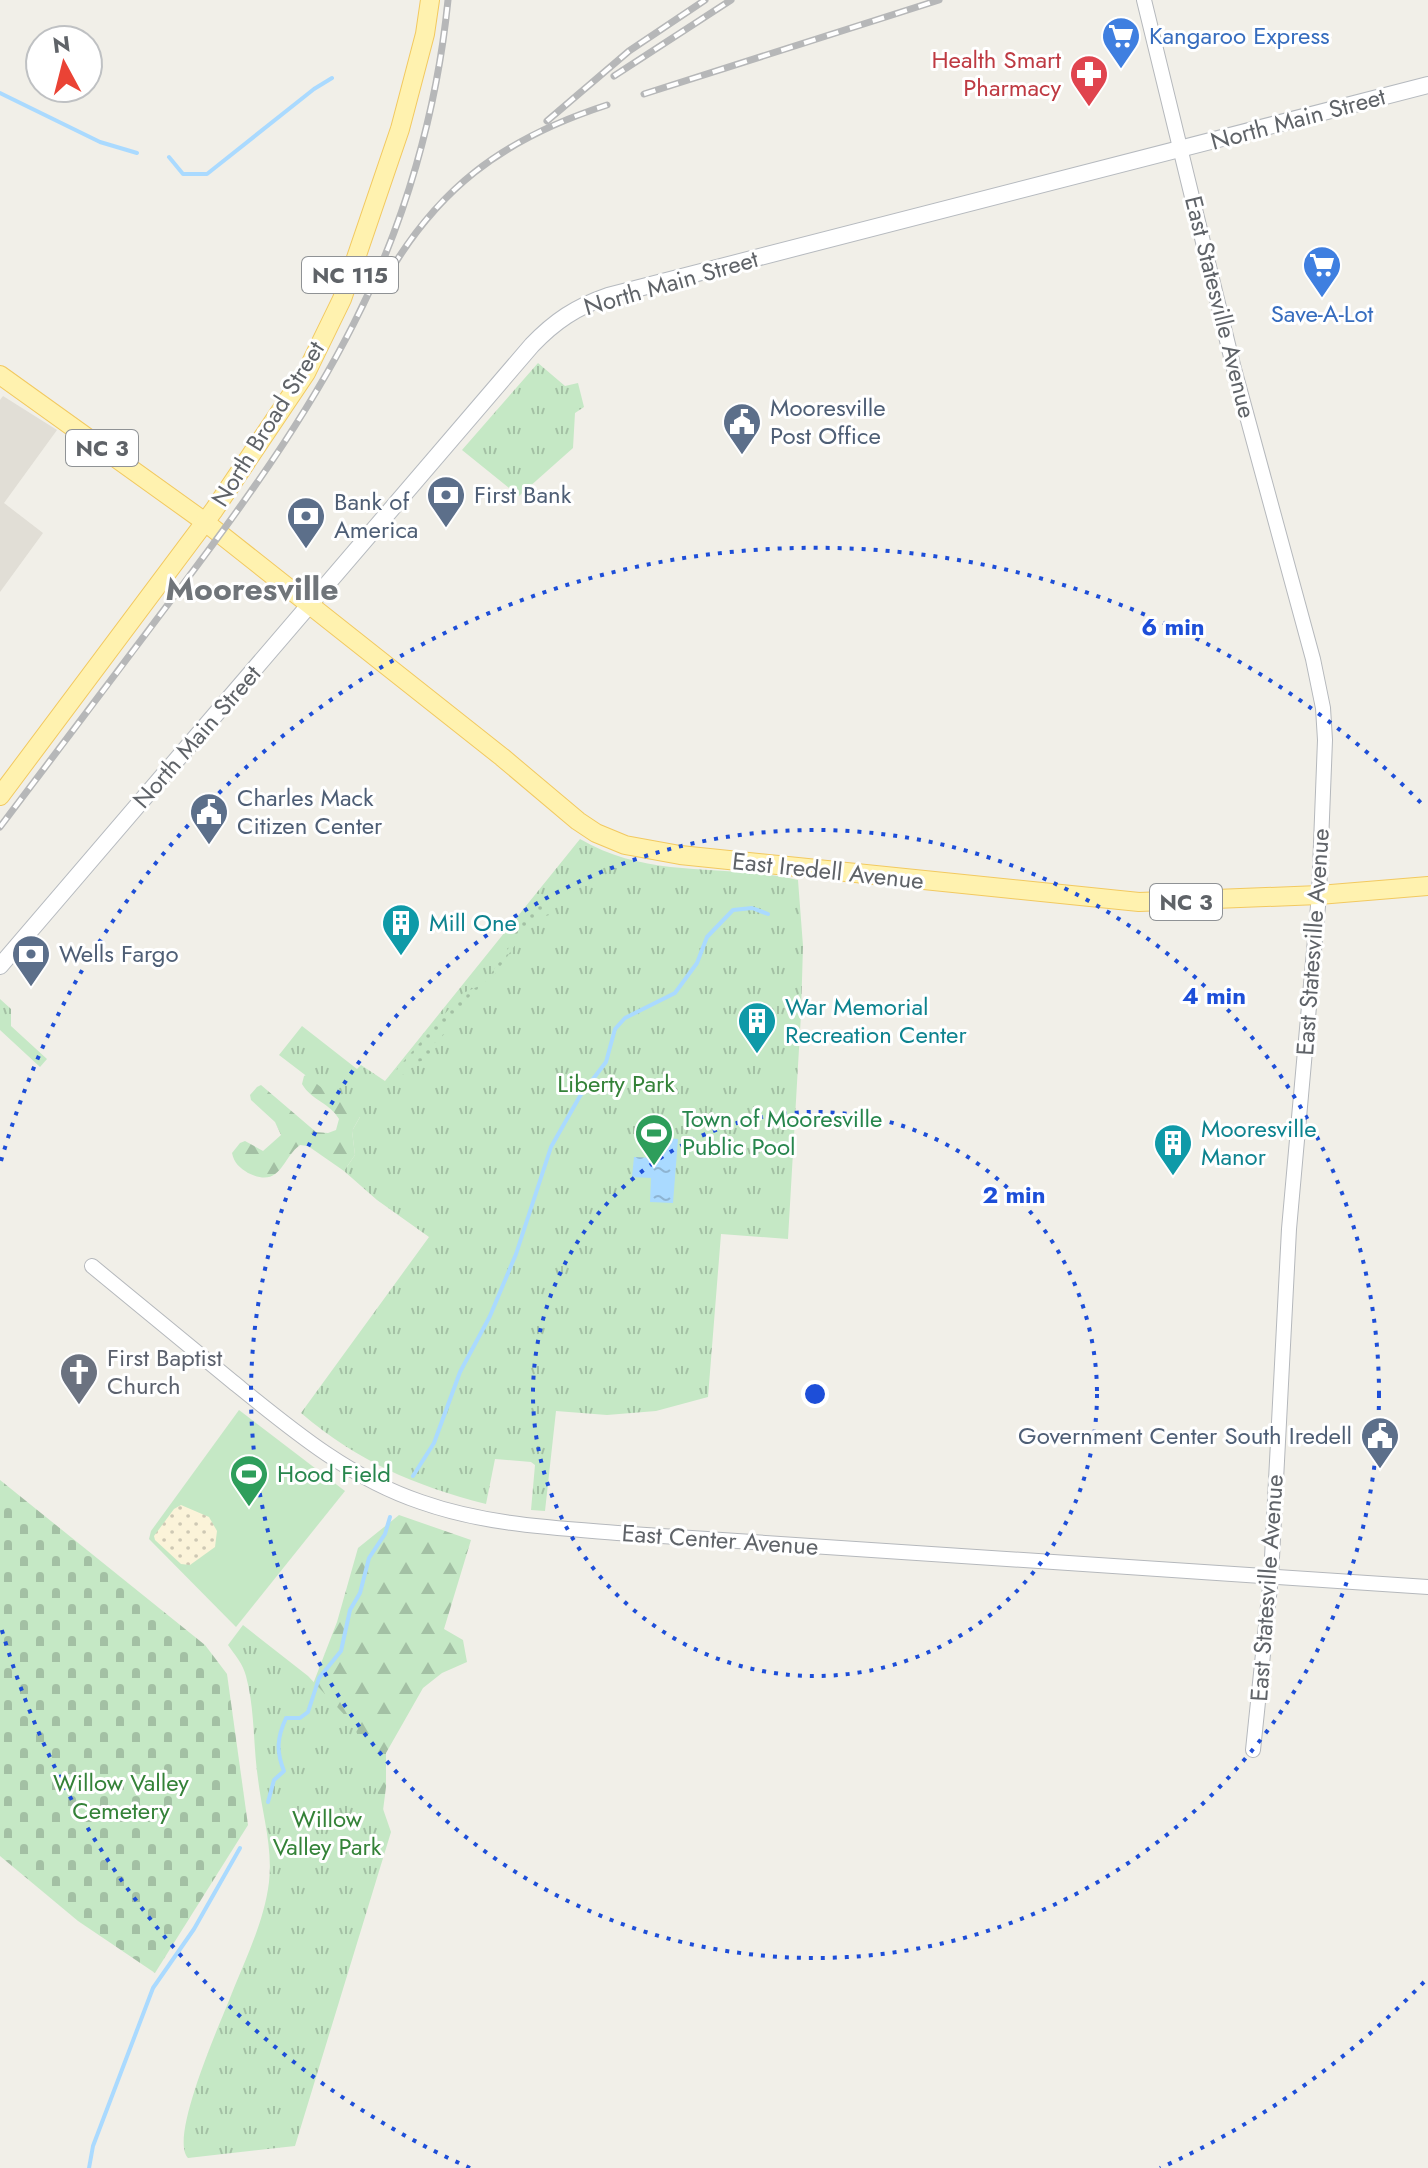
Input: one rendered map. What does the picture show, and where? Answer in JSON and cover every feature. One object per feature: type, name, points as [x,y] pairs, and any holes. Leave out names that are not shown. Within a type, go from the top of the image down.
[{"type":"main road","name":"North Broad Street","points":[[0,796],[205,522],[306,373],[342,299],[400,129],[425,34],[430,0]]},
{"type":"main road","name":"North Main Street","points":[[0,966],[532,345],[553,323],[579,306],[1428,85]]},
{"type":"main road","name":"NC 3","points":[[0,375],[205,522],[311,605]]},
{"type":"main road","name":"East Iredell Avenue","points":[[311,605],[578,821],[596,833],[625,845],[655,852],[1139,902],[1319,895],[1428,886]]},
{"type":"street","name":"East Statesville Avenue","points":[[1144,0],[1233,365],[1313,659],[1323,708],[1325,740],[1319,895],[1289,1229],[1271,1577],[1253,1750]]},
{"type":"street","name":"East Center Avenue","points":[[92,1266],[291,1430],[329,1457],[367,1479],[419,1502],[463,1515],[500,1523],[617,1533],[1428,1587]]},
{"type":"shaded area","points":[[3,396],[57,430],[4,503],[43,533],[0,592],[0,400]]},
{"type":"green space","points":[[538,363],[565,386],[578,383],[584,407],[575,413],[573,448],[519,496],[462,450]]},
{"type":"green space","name":"Liberty Park","points":[[580,839],[606,852],[660,866],[798,880],[803,946],[801,1014],[788,1239],[721,1234],[708,1397],[656,1411],[607,1415],[556,1411],[545,1511],[531,1510],[535,1465],[531,1462],[495,1459],[486,1504],[434,1489],[388,1470],[344,1445],[301,1413],[429,1237],[377,1200],[344,1171],[355,1155],[352,1131],[360,1117],[279,1055],[302,1026],[357,1069],[361,1065],[385,1081]]},
{"type":"green space","points":[[531,904],[545,905],[549,915],[538,912],[486,987],[470,997],[440,1039],[430,1046],[432,1058],[403,1066],[405,1071],[414,1069],[384,1084],[463,993],[484,984],[512,943],[511,929]]},
{"type":"green space","points":[[0,999],[11,1009],[11,1026],[47,1059],[40,1067],[0,1030]]},
{"type":"green space","points":[[308,1074],[361,1115],[352,1131],[355,1155],[344,1171],[308,1146],[300,1145],[274,1175],[259,1177],[248,1173],[233,1157],[232,1153],[240,1143],[245,1141],[263,1151],[281,1135],[275,1122],[251,1100],[250,1095],[261,1085],[316,1132],[336,1130],[339,1119],[302,1084],[304,1076]]},
{"type":"green space","name":"Hood Field","points":[[239,1410],[345,1491],[236,1627],[149,1539],[151,1531]]},
{"type":"green space","name":"Willow Valley Cemetery","points":[[0,1480],[205,1645],[227,1674],[248,1825],[155,1973],[78,1921],[0,1856]]},
{"type":"green space","points":[[399,1515],[471,1540],[444,1629],[463,1640],[467,1662],[442,1673],[423,1688],[386,1753],[386,1787],[380,1834],[291,1741],[337,1622],[358,1548]]},
{"type":"green space","name":"Willow Valley Park","points":[[243,1625],[308,1676],[354,1725],[391,1832],[295,2146],[188,2158],[184,2147],[185,2129],[197,2083],[258,1928],[269,1882],[268,1843],[249,1689],[243,1668],[228,1645]]},
{"type":"sand","points":[[181,1505],[209,1517],[217,1531],[215,1547],[190,1565],[181,1564],[154,1536],[174,1509]]},
{"type":"water","name":"Town of Mooresville Public Pool","points":[[654,1137],[678,1139],[673,1203],[650,1202],[651,1178],[632,1177],[634,1157],[653,1158]]},
{"type":"waterway","points":[[169,157],[183,174],[207,174],[332,78]]},
{"type":"waterway","points":[[0,93],[100,142],[137,153]]},
{"type":"waterway","points":[[413,1476],[434,1443],[460,1372],[490,1316],[516,1254],[551,1147],[580,1096],[606,1062],[615,1029],[625,1018],[675,993],[697,963],[707,937],[733,910],[752,908],[768,914]]},
{"type":"waterway","points":[[268,1802],[274,1780],[284,1771],[279,1744],[286,1718],[300,1718],[308,1712],[319,1678],[341,1651],[350,1610],[360,1593],[369,1558],[385,1534],[390,1517]]},
{"type":"waterway","points":[[89,2168],[93,2146],[153,1988],[194,1929],[240,1848]]},
{"type":"railway","points":[[0,827],[247,497],[335,359],[389,246],[416,166],[436,83],[448,0]]},
{"type":"railway","points":[[547,121],[629,51],[705,0]]},
{"type":"railway","points":[[614,76],[731,0]]},
{"type":"railway","points":[[644,94],[939,0]]},
{"type":"railway","points":[[381,287],[424,222],[475,172],[535,134],[607,105]]},
{"type":"place","name":"Kangaroo Express","points":[[1121,70]]},
{"type":"place","name":"Health Smart Pharmacy","points":[[1089,108]]},
{"type":"place","name":"Save-A-Lot","points":[[1322,299]]},
{"type":"place","name":"Mooresville Post Office","points":[[742,456]]},
{"type":"place","name":"First Bank","points":[[446,529]]},
{"type":"place","name":"Bank of America","points":[[306,550]]},
{"type":"place","name":"Charles Mack Citizen Center","points":[[209,846]]},
{"type":"place","name":"Mill One","points":[[401,957]]},
{"type":"place","name":"Wells Fargo","points":[[31,988]]},
{"type":"place","name":"War Memorial Recreation Center","points":[[757,1055]]},
{"type":"place","name":"Town of Mooresville Public Pool","points":[[654,1167]]},
{"type":"place","name":"Mooresville Manor","points":[[1173,1177]]},
{"type":"place","name":"First Baptist Church","points":[[79,1406]]},
{"type":"place","name":"Government Center South Iredell","points":[[1380,1470]]},
{"type":"place","name":"Hood Field","points":[[249,1508]]},
{"type":"district","name":"Mooresville","points":[[252,589]]}]
